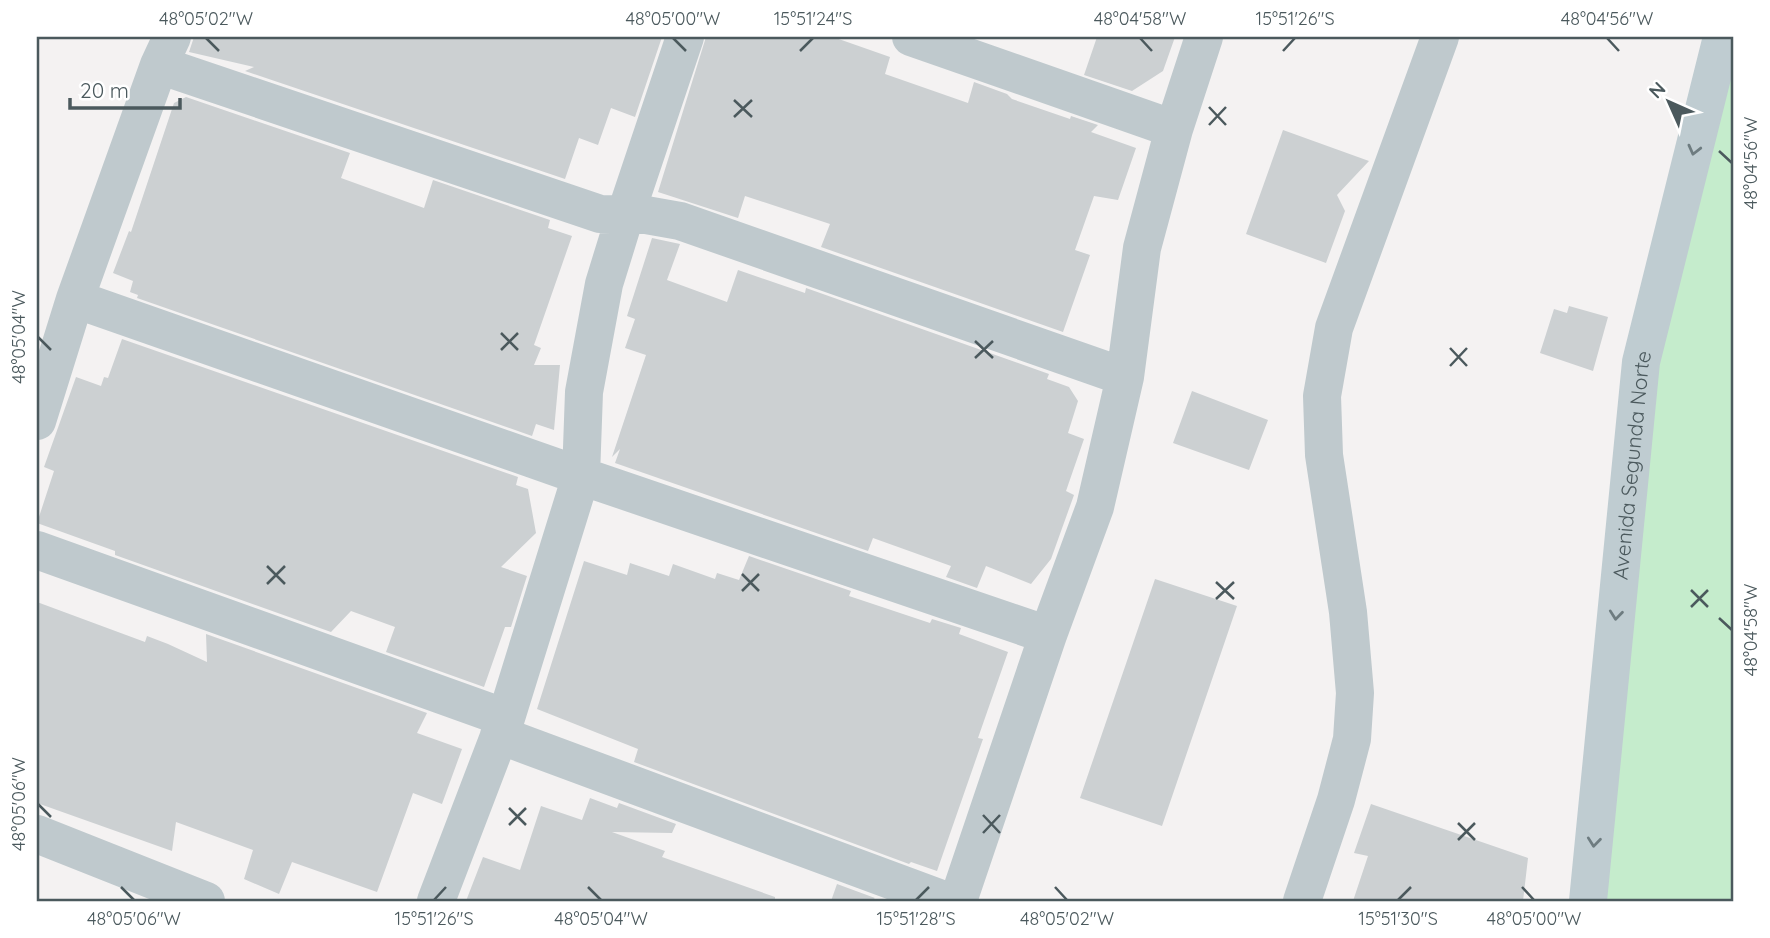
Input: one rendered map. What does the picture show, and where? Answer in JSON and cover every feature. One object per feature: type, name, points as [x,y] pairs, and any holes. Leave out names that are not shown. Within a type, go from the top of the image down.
[{"type":"main road","name":"Avenida Segunda Norte","points":[[1588,901],[1641,362],[1722,37]]},
{"type":"street","points":[[436,901],[503,726],[580,476],[584,392],[604,284],[685,37]]},
{"type":"street","points":[[911,37],[1174,129]]},
{"type":"street","points":[[958,901],[1048,635],[1095,507],[1125,377],[1142,248],[1174,129],[1204,37]]},
{"type":"street","points":[[1302,901],[1336,800],[1353,739],[1355,693],[1348,612],[1324,455],[1322,396],[1334,328],[1440,37]]},
{"type":"street","points":[[37,421],[75,299],[165,51],[600,214],[646,215],[680,221],[1125,377]]},
{"type":"street","points":[[75,299],[580,476],[1048,635]]},
{"type":"street","points":[[37,550],[503,726],[947,901]]},
{"type":"street","points":[[37,834],[206,901]]},
{"type":"green space","points":[[1733,42],[1733,901],[1600,901],[1652,362]]},
{"type":"building","points":[[194,37],[662,37],[635,117],[611,108],[598,145],[579,138],[565,179],[245,71],[254,67],[189,52]]},
{"type":"building","points":[[706,37],[833,37],[890,57],[885,74],[968,103],[974,82],[1007,94],[1012,99],[1070,119],[1071,116],[1098,125],[1091,132],[1136,148],[1118,200],[1094,196],[1075,250],[1090,255],[1063,332],[821,247],[830,224],[745,196],[738,218],[658,192]]},
{"type":"building","points":[[1097,37],[1175,37],[1163,71],[1132,91],[1084,75]]},
{"type":"building","points":[[186,97],[350,153],[341,178],[424,208],[433,180],[550,220],[548,228],[572,236],[534,345],[541,348],[534,365],[560,365],[554,430],[536,424],[532,436],[137,298],[138,295],[130,292],[133,281],[113,273],[129,231],[131,232],[174,103]]},
{"type":"building","points":[[1283,130],[1369,161],[1337,195],[1345,211],[1326,263],[1246,234]]},
{"type":"building","points":[[652,238],[680,244],[667,280],[727,302],[738,270],[805,293],[806,288],[1049,374],[1047,379],[1069,387],[1078,401],[1068,433],[1084,439],[1066,491],[1074,495],[1051,559],[1031,584],[986,566],[977,588],[946,577],[951,566],[873,538],[868,551],[615,463],[620,449],[612,457],[646,355],[625,348],[635,319],[627,316]]},
{"type":"building","points":[[1569,306],[1608,317],[1593,371],[1540,353],[1554,309],[1567,313]]},
{"type":"building","points":[[122,339],[518,477],[516,485],[528,489],[536,533],[501,567],[527,576],[511,627],[505,627],[484,687],[386,652],[395,627],[351,611],[331,632],[115,555],[115,551],[37,523],[54,471],[44,467],[76,377],[101,386],[104,377],[108,378]]},
{"type":"building","points":[[1192,391],[1268,420],[1249,470],[1173,443]]},
{"type":"building","points":[[749,556],[851,591],[849,596],[930,623],[932,619],[961,628],[959,634],[1008,652],[978,738],[983,739],[937,871],[911,862],[909,864],[634,762],[638,749],[537,709],[584,561],[627,575],[630,563],[669,576],[673,564],[715,579],[717,573],[739,580]]},
{"type":"building","points":[[1155,579],[1237,606],[1162,826],[1080,798]]},
{"type":"building","points":[[37,602],[145,642],[147,636],[207,662],[206,634],[427,713],[417,733],[462,749],[442,804],[413,793],[377,892],[292,862],[279,894],[244,879],[253,850],[176,822],[172,851],[37,803]]},
{"type":"building","points":[[590,798],[617,808],[619,803],[676,824],[672,833],[612,832],[665,851],[662,857],[775,897],[775,901],[466,901],[483,857],[520,870],[541,806],[582,820]]},
{"type":"building","points":[[1371,804],[1528,858],[1523,901],[1353,901],[1368,856],[1354,853]]},
{"type":"building","points":[[837,884],[875,898],[871,901],[831,901]]}]
